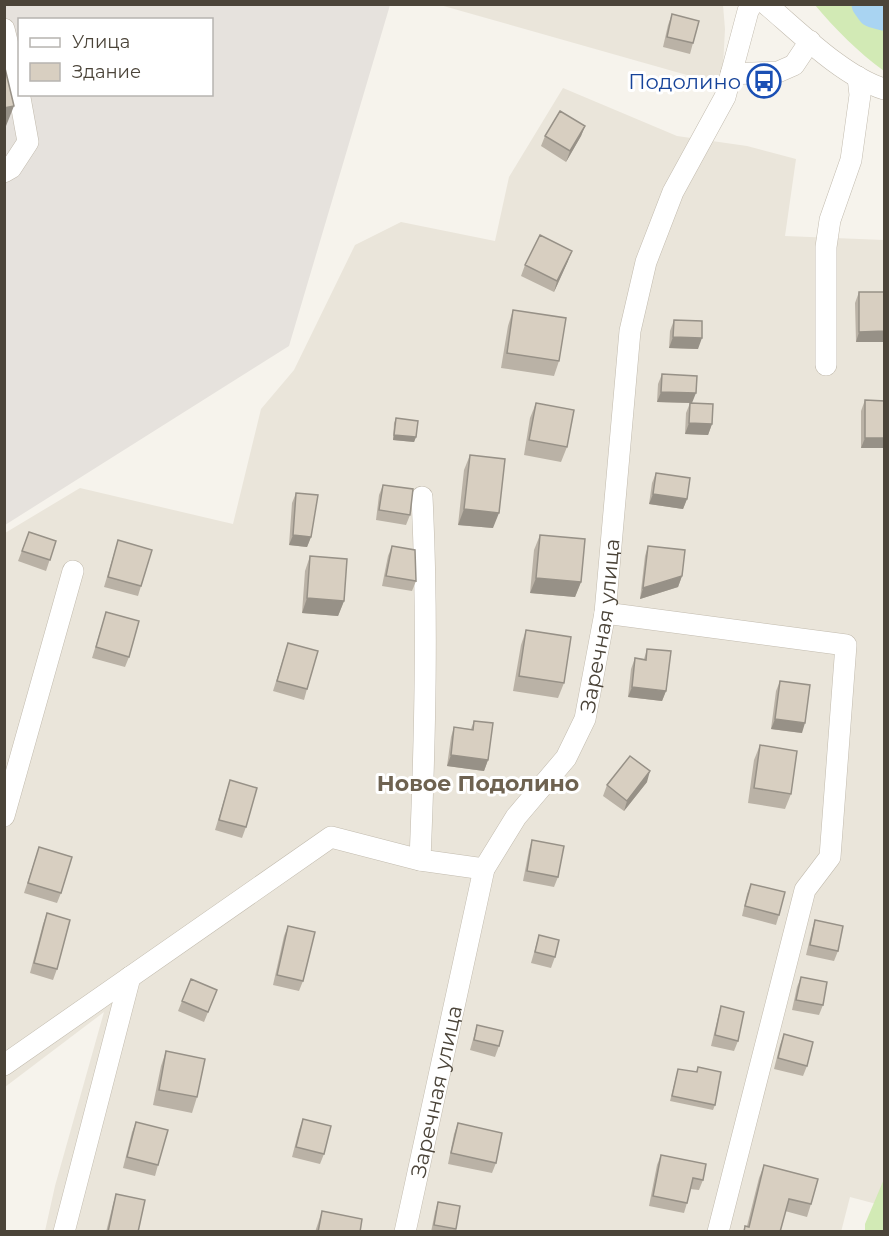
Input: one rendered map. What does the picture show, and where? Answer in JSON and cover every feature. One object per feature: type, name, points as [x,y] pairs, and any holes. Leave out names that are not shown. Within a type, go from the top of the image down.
[{"type":"street","name":"Заречная улица","points":[[405,1232],[484,869],[516,818],[567,758],[585,719],[605,613],[630,331],[646,262],[673,192],[725,97],[748,11],[752,4]]},
{"type":"street","points":[[766,4],[858,77],[885,89]]},
{"type":"street","points":[[4,29],[18,87]]},
{"type":"street","points":[[731,74],[778,72],[794,65],[810,41]]},
{"type":"street","points":[[826,365],[826,247],[830,220],[851,160],[860,95],[858,77]]},
{"type":"street","points":[[4,172],[11,168],[28,142],[20,96]]},
{"type":"street","points":[[420,860],[425,741],[425,568],[422,497]]},
{"type":"street","points":[[4,816],[73,571]]},
{"type":"street","points":[[605,613],[846,645],[830,856],[805,890],[717,1232]]},
{"type":"street","points":[[4,1065],[331,837],[420,860],[484,869]]},
{"type":"street","points":[[64,1232],[130,977]]},
{"type":"shaded area","points":[[5,5],[390,5],[289,346],[5,525]]},
{"type":"shaded area","points":[[440,5],[723,5],[725,29],[722,85]]},
{"type":"shaded area","name":"Новое Подолино","points":[[563,88],[677,136],[747,146],[796,159],[785,236],[884,240],[884,1206],[850,1197],[841,1232],[45,1231],[55,1186],[104,1012],[5,1087],[5,533],[80,488],[233,524],[261,409],[294,370],[355,245],[401,222],[495,241],[509,177]]},
{"type":"green space","points":[[815,5],[884,5],[884,71],[848,40]]},
{"type":"green space","points":[[884,1179],[884,1231],[865,1231],[865,1224]]},
{"type":"building","points":[[672,14],[699,21],[693,43],[667,37]]},
{"type":"building","points":[[4,64],[14,106],[4,108]]},
{"type":"building","points":[[560,111],[585,126],[570,151],[545,136]]},
{"type":"building","points":[[540,235],[572,251],[557,281],[525,265]]},
{"type":"building","points":[[859,292],[885,292],[885,331],[859,332]]},
{"type":"building","points":[[513,310],[566,318],[559,361],[507,353]]},
{"type":"building","points":[[674,320],[702,321],[702,338],[673,337]]},
{"type":"building","points":[[662,374],[697,376],[696,393],[661,392]]},
{"type":"building","points":[[865,400],[885,401],[885,438],[865,438]]},
{"type":"building","points":[[536,403],[574,410],[567,447],[529,440]]},
{"type":"building","points":[[690,403],[713,404],[712,424],[689,423]]},
{"type":"building","points":[[396,418],[418,421],[416,437],[394,435]]},
{"type":"building","points":[[470,455],[505,459],[499,513],[464,509]]},
{"type":"building","points":[[656,473],[690,478],[687,499],[653,494]]},
{"type":"building","points":[[383,485],[413,489],[410,515],[379,510]]},
{"type":"building","points":[[296,493],[318,495],[311,537],[293,535]]},
{"type":"building","points":[[29,532],[56,541],[50,560],[22,551]]},
{"type":"building","points":[[540,535],[585,539],[581,582],[536,578]]},
{"type":"building","points":[[118,540],[152,550],[141,586],[108,577]]},
{"type":"building","points":[[392,546],[415,550],[416,581],[386,576]]},
{"type":"building","points":[[648,546],[685,550],[682,576],[643,588]]},
{"type":"building","points":[[310,556],[347,559],[344,601],[307,598]]},
{"type":"building","points":[[106,612],[139,621],[129,657],[96,647]]},
{"type":"building","points":[[526,630],[571,637],[564,683],[519,676]]},
{"type":"building","points":[[288,643],[318,651],[307,689],[277,681]]},
{"type":"building","points":[[647,649],[671,651],[666,691],[632,687],[635,658],[646,660]]},
{"type":"building","points":[[780,681],[810,685],[805,723],[775,719]]},
{"type":"building","points":[[474,721],[493,723],[488,760],[451,755],[454,727],[473,730]]},
{"type":"building","points":[[760,745],[797,751],[791,794],[754,788]]},
{"type":"building","points":[[630,756],[650,771],[627,801],[607,785]]},
{"type":"building","points":[[230,780],[257,788],[246,827],[219,820]]},
{"type":"building","points":[[532,840],[564,846],[558,877],[527,871]]},
{"type":"building","points":[[39,847],[72,857],[61,893],[28,883]]},
{"type":"building","points":[[751,884],[785,892],[779,915],[745,906]]},
{"type":"building","points":[[47,913],[70,920],[57,969],[34,963]]},
{"type":"building","points":[[815,920],[843,926],[838,951],[810,945]]},
{"type":"building","points":[[288,926],[315,932],[303,981],[277,975]]},
{"type":"building","points":[[539,935],[559,940],[555,957],[535,952]]},
{"type":"building","points":[[801,977],[827,982],[823,1005],[796,1000]]},
{"type":"building","points":[[191,979],[217,990],[208,1012],[182,1001]]},
{"type":"building","points":[[721,1006],[744,1012],[738,1041],[715,1035]]},
{"type":"building","points":[[477,1025],[503,1031],[499,1046],[474,1040]]},
{"type":"building","points":[[784,1034],[813,1042],[807,1066],[778,1058]]},
{"type":"building","points":[[166,1051],[205,1059],[197,1097],[159,1090]]},
{"type":"building","points":[[698,1067],[721,1072],[715,1105],[672,1096],[678,1069],[697,1072]]},
{"type":"building","points":[[303,1119],[331,1126],[324,1154],[296,1147]]},
{"type":"building","points":[[136,1122],[168,1130],[158,1165],[127,1157]]},
{"type":"building","points":[[458,1123],[502,1133],[496,1163],[451,1153]]},
{"type":"building","points":[[661,1155],[706,1164],[703,1180],[693,1178],[687,1203],[653,1196]]},
{"type":"building","points":[[764,1165],[818,1179],[811,1204],[789,1199],[780,1232],[744,1232],[745,1226],[749,1227]]},
{"type":"building","points":[[116,1194],[145,1200],[138,1232],[108,1232]]},
{"type":"building","points":[[438,1202],[460,1206],[456,1229],[434,1225]]},
{"type":"building","points":[[322,1211],[362,1219],[360,1232],[318,1232]]},
{"type":"waterway","points":[[868,4],[873,11],[884,14]]},
{"type":"place","name":"Подолино","points":[[764,81]]},
{"type":"district","name":"Новое Подолино","points":[[478,783]]}]
